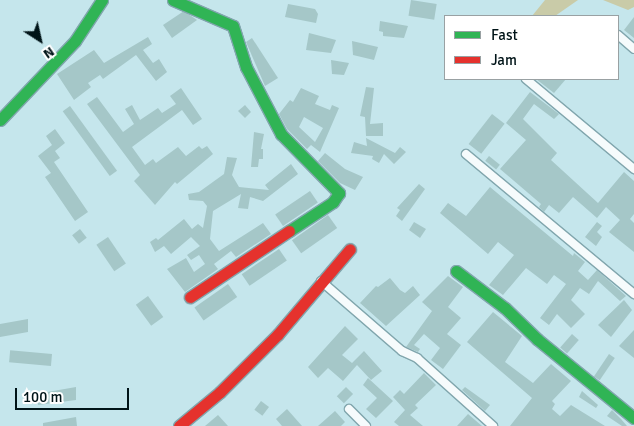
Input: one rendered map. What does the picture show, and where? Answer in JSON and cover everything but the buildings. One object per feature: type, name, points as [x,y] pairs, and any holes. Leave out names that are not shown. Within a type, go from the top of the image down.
[{"type":"street","points":[[0,120],[75,40],[102,0]]},
{"type":"street","points":[[173,0],[187,4],[233,26],[246,67],[281,134],[339,193],[333,202],[190,297]]},
{"type":"street","points":[[619,36],[634,49]]},
{"type":"street","points":[[527,80],[634,169]]},
{"type":"street","points":[[466,154],[634,294]]},
{"type":"street","points":[[179,426],[220,392],[278,334],[350,249]]},
{"type":"street","points":[[456,271],[504,308],[537,339],[634,418]]},
{"type":"street","points":[[321,281],[402,351],[417,358],[493,426]]},
{"type":"street","points":[[349,410],[366,426]]},
{"type":"green space","points":[[545,0],[578,0],[556,15],[533,15]]},
{"type":"green space","points":[[603,0],[634,0],[634,7],[628,10]]},
{"type":"traffic: fast","points":[[0,120],[75,41],[102,0]]},
{"type":"traffic: fast","points":[[173,0],[233,26],[246,67],[281,134],[339,193],[333,202],[289,231]]},
{"type":"traffic: fast","points":[[456,271],[505,308],[537,339],[634,418]]},
{"type":"traffic: jam","points":[[190,297],[289,231]]},
{"type":"traffic: jam","points":[[179,426],[220,392],[278,334],[350,249]]}]
